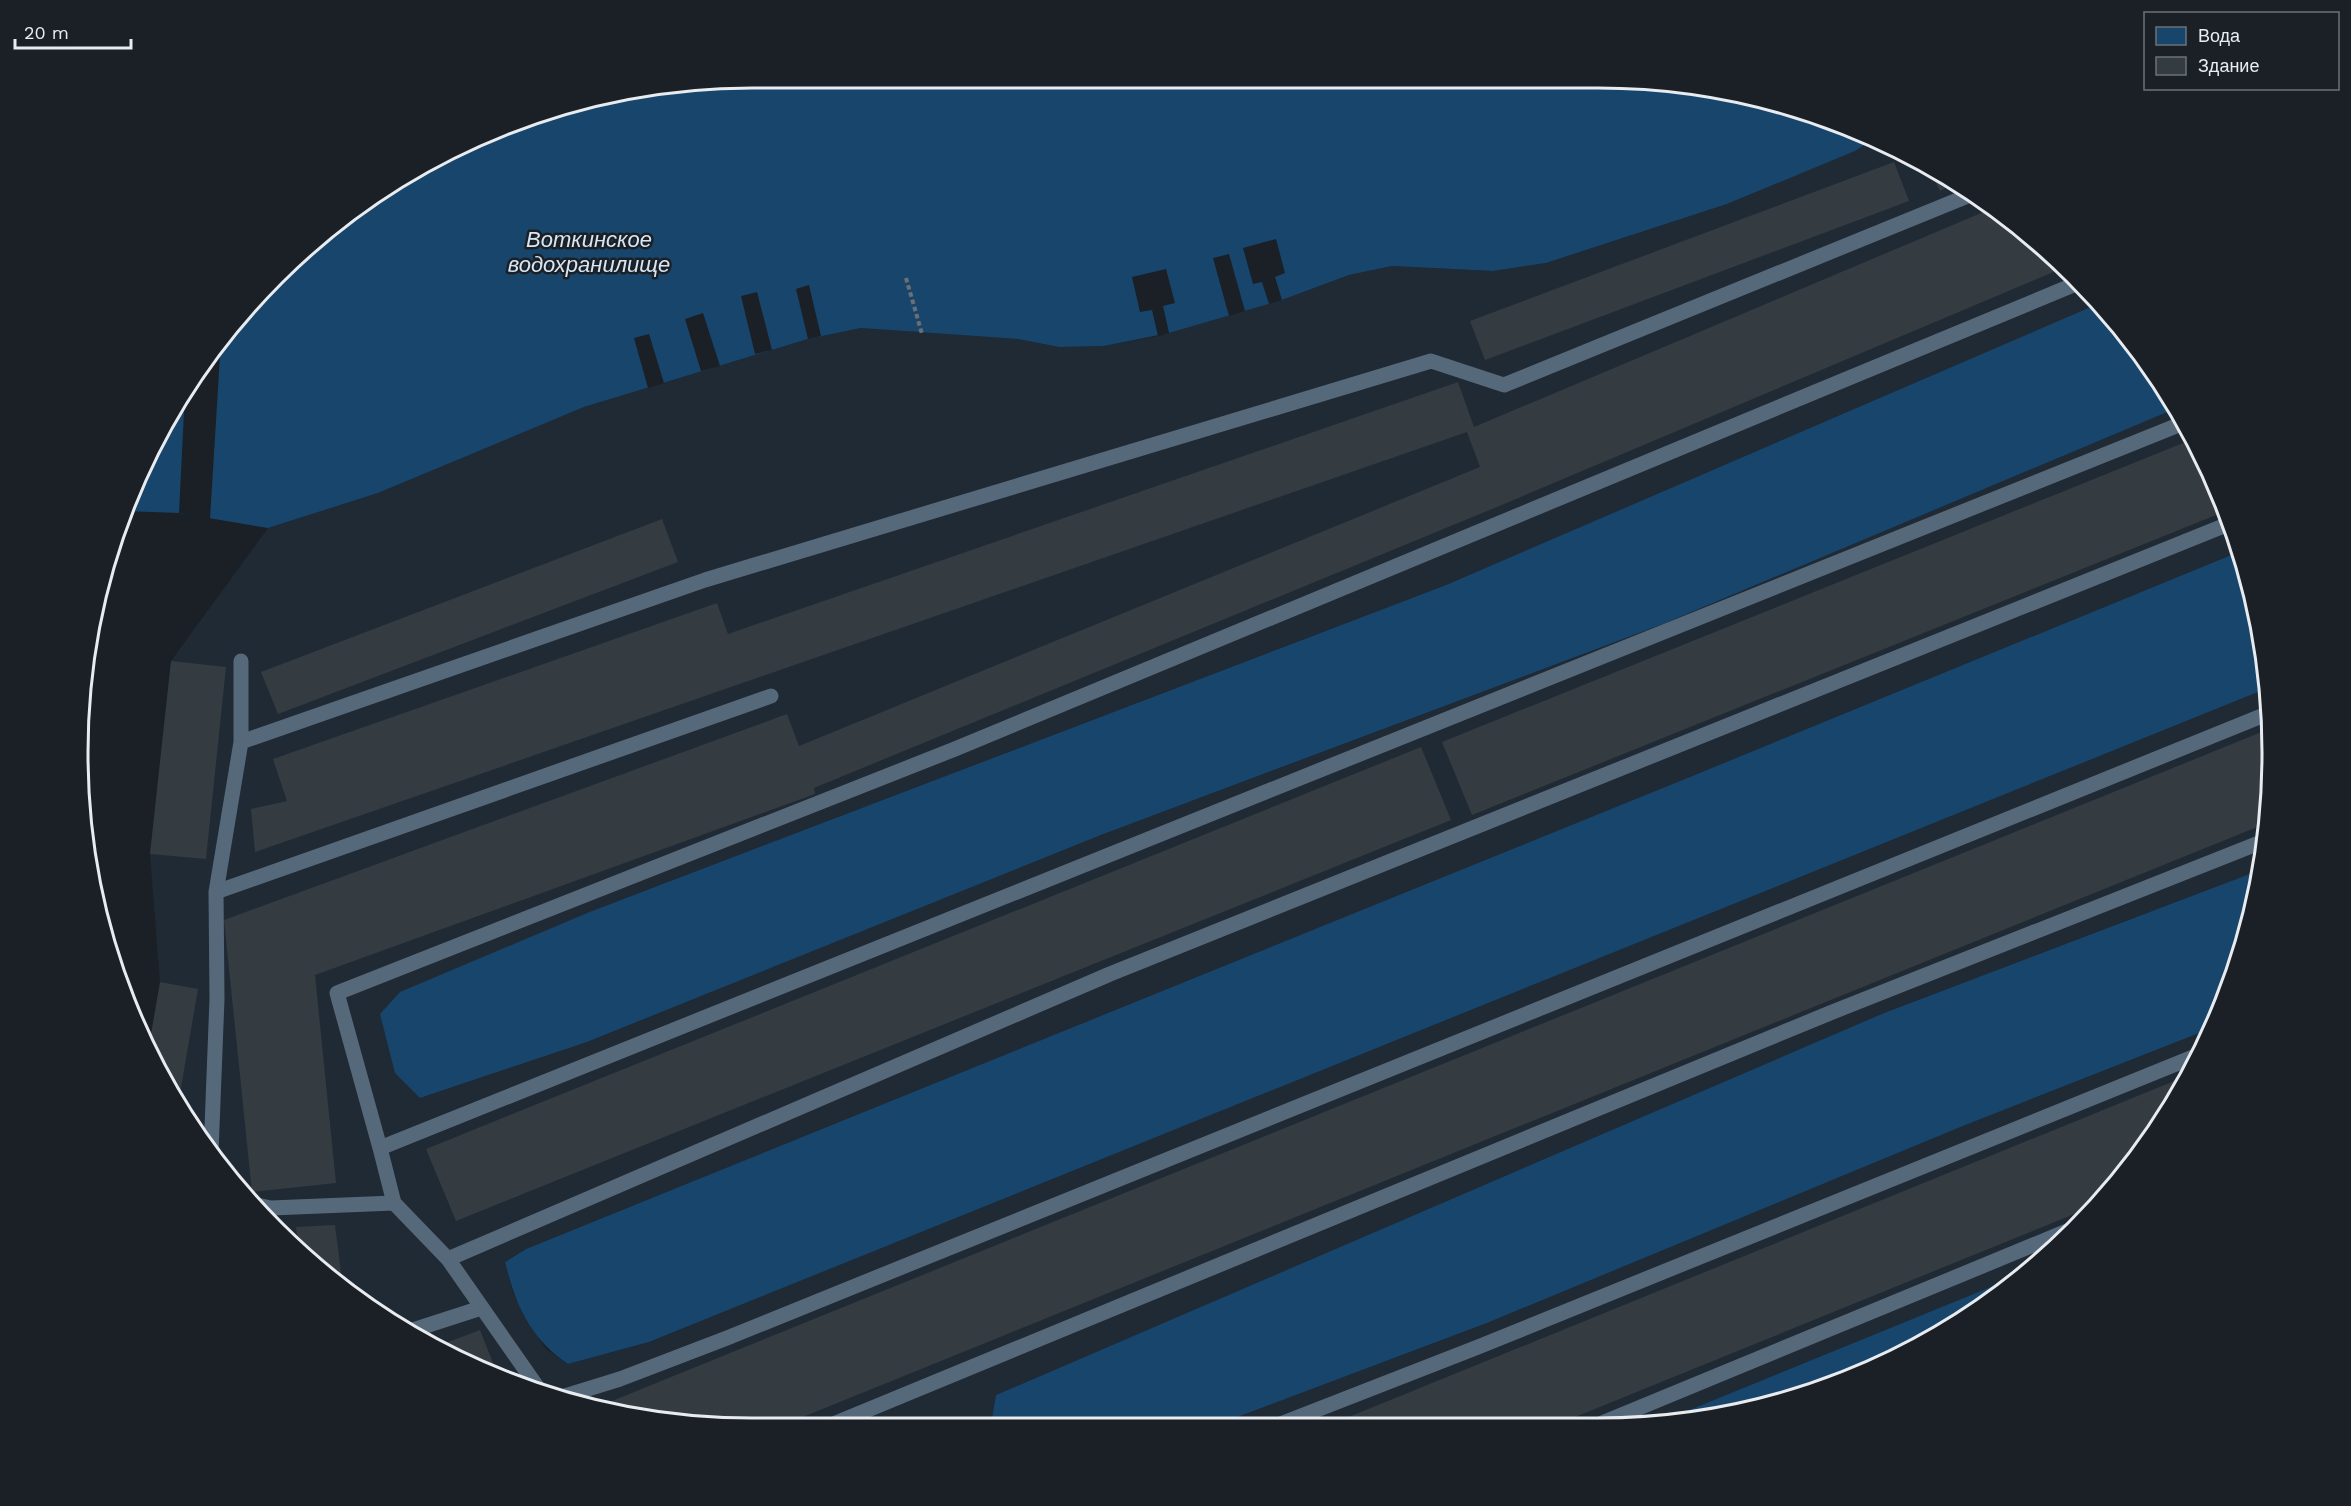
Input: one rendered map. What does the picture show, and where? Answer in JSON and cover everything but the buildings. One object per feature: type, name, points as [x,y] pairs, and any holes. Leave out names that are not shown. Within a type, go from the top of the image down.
[{"type":"lane","points":[[241,742],[705,580],[1431,361],[1504,385],[1963,198]]},
{"type":"lane","points":[[532,1379],[448,1259],[393,1203],[337,993],[955,749],[2071,286]]},
{"type":"lane","points":[[380,1148],[2176,426]]},
{"type":"lane","points":[[448,1259],[1110,974],[2222,526]]},
{"type":"lane","points":[[212,1138],[217,999],[216,892],[241,742],[241,661]]},
{"type":"lane","points":[[216,892],[771,696]]},
{"type":"lane","points":[[575,1393],[620,1379],[727,1338],[2261,716]]},
{"type":"lane","points":[[848,1418],[1830,1013],[2256,844]]},
{"type":"lane","points":[[1296,1418],[1478,1347],[2187,1059]]},
{"type":"lane","points":[[268,1207],[393,1203]]},
{"type":"lane","points":[[1616,1417],[2053,1237]]},
{"type":"lane","points":[[419,1327],[481,1308]]},
{"type":"path","points":[[906,279],[922,334]]},
{"type":"shaded area","points":[[1864,145],[1892,157],[1967,200],[2036,253],[2091,307],[1446,585],[592,911],[420,1098],[587,1042],[1101,835],[1663,624],[2168,412],[2194,459],[2212,499],[2232,555],[526,1249],[505,1262],[512,1289],[525,1318],[546,1349],[568,1364],[649,1342],[2259,692],[2261,796],[2252,873],[1884,1013],[996,1395],[992,1418],[753,1418],[666,1412],[581,1395],[499,1367],[459,1349],[384,1306],[315,1253],[253,1191],[226,1158],[200,1122],[157,1047],[151,1034],[160,982],[150,854],[171,661],[268,528],[378,493],[584,407],[808,339],[861,328],[1018,339],[1059,347],[1104,346],[1158,336],[1282,300],[1349,275],[1392,266],[1493,271],[1546,263],[1727,204],[1854,151]]},
{"type":"shaded area","points":[[2201,1033],[2151,1122],[2125,1158],[2068,1223],[2003,1280],[1684,1412],[1598,1418],[1235,1418],[1487,1323],[1963,1126]]},
{"type":"water","name":"Воткинское водохранилище","points":[[753,88],[1598,88],[1685,94],[1728,101],[1812,124],[1865,145],[1855,151],[1727,204],[1546,263],[1493,271],[1392,266],[1349,275],[1282,300],[1169,333],[1104,346],[1059,347],[1018,339],[861,328],[808,339],[584,407],[378,493],[268,528],[179,513],[134,511],[157,459],[200,384],[253,315],[315,253],[384,200],[459,157],[539,124],[623,101],[666,94]]},
{"type":"water","points":[[2091,307],[2125,348],[2168,412],[1663,624],[1101,835],[587,1042],[420,1098],[395,1073],[380,1014],[400,992],[592,911],[1446,585]]},
{"type":"water","points":[[2232,555],[2250,623],[2259,692],[649,1342],[568,1364],[534,1332],[520,1307],[505,1262],[526,1249]]},
{"type":"water","points":[[2252,873],[2240,925],[2227,967],[2201,1033],[1963,1126],[1487,1323],[1235,1418],[992,1418],[996,1395],[1884,1013]]},
{"type":"water","points":[[1997,1285],[1930,1328],[1852,1367],[1770,1395],[1684,1412]]},
{"type":"pier","points":[[1276,239],[1285,273],[1275,277],[1282,300],[1269,304],[1262,282],[1253,284],[1243,248]]},
{"type":"pier","points":[[1229,254],[1245,311],[1229,316],[1213,258]]},
{"type":"pier","points":[[1166,269],[1175,303],[1163,306],[1169,333],[1158,336],[1152,310],[1140,312],[1132,277]]},
{"type":"pier","points":[[809,285],[821,336],[808,339],[796,289]]},
{"type":"pier","points":[[757,292],[772,350],[755,354],[741,296]]},
{"type":"pier","points":[[703,313],[720,366],[701,371],[685,319]]},
{"type":"pier","points":[[649,334],[664,383],[648,388],[634,338]]},
{"type":"pier","points":[[220,356],[210,519],[179,513],[184,411]]}]
